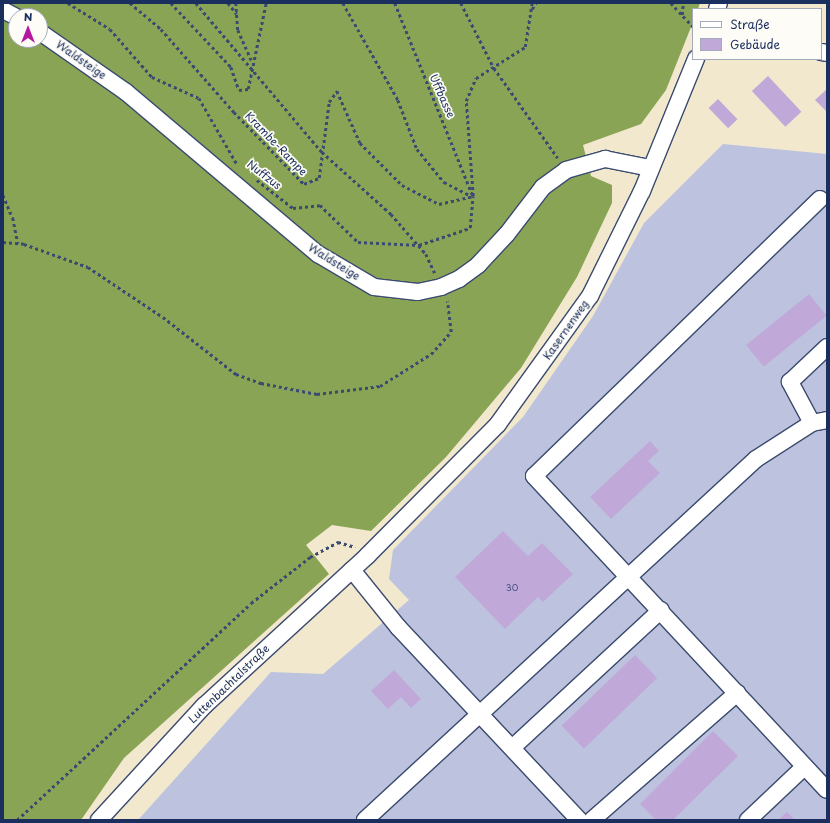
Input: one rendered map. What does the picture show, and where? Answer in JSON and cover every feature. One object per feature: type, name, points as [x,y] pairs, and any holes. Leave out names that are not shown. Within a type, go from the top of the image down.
[{"type":"street","name":"Waldsteige","points":[[48,38],[126,92],[318,254],[374,287],[418,292],[441,288],[478,265],[543,187],[566,170],[605,158],[650,168]]},
{"type":"street","name":"Kasernenweg","points":[[367,556],[498,424],[546,360],[590,296],[650,168],[696,60]]},
{"type":"street","points":[[820,199],[534,476],[629,575],[804,767],[827,790]]},
{"type":"street","points":[[365,820],[478,713],[756,459],[819,422],[790,382],[827,347]]},
{"type":"street","name":"Luttenbachtalstraße","points":[[98,820],[204,706],[367,556]]},
{"type":"street","points":[[352,570],[398,627],[579,820]]},
{"type":"street","points":[[512,748],[661,610]]},
{"type":"street","points":[[592,820],[737,693]]},
{"type":"street","points":[[748,820],[804,767]]},
{"type":"path","name":"Nuffzus","points":[[68,3],[110,29],[152,77],[199,98],[244,169]]},
{"type":"path","name":"Krambe-Rampe","points":[[130,3],[161,28],[234,112],[304,184],[318,178],[323,153],[329,102],[337,91],[360,143],[402,185],[439,204],[473,196]]},
{"type":"path","points":[[171,3],[231,67],[239,90],[248,89],[266,3]]},
{"type":"path","points":[[3,242],[18,244],[88,266],[163,317],[236,374],[317,394],[380,386],[431,354],[446,340],[452,326],[441,288],[419,245],[391,214],[323,153],[253,67],[196,3]]},
{"type":"path","points":[[228,3],[237,14]]},
{"type":"path","points":[[236,3],[238,30],[258,73]]},
{"type":"path","points":[[343,3],[398,100],[417,149],[444,182],[473,196],[466,101],[476,78],[525,47],[532,3]]},
{"type":"path","name":"Uffbasse","points":[[395,3],[473,196]]},
{"type":"path","points":[[461,3],[494,68],[566,170]]},
{"type":"path","points":[[531,10],[536,3]]},
{"type":"path","points":[[671,3],[692,26]]},
{"type":"path","points":[[682,16],[683,3]]},
{"type":"path","name":"Nuffzus","points":[[250,174],[293,208],[320,206],[358,242],[419,245],[470,228],[473,196]]},
{"type":"path","points":[[3,195],[13,218],[18,244]]},
{"type":"path","points":[[17,820],[251,603],[310,557],[338,542],[353,546],[367,556]]},
{"type":"shaded area","points":[[723,144],[827,154],[827,820],[138,820],[271,672],[323,674],[409,600],[389,579],[393,550],[523,417],[593,316],[644,223]]},
{"type":"green space","points":[[3,3],[700,3],[698,8],[692,8],[692,25],[666,90],[641,124],[583,145],[591,176],[612,185],[612,203],[577,277],[521,368],[446,457],[371,531],[332,525],[306,545],[329,574],[124,758],[81,820],[3,820]]},
{"type":"building","points":[[768,76],[801,112],[785,127],[752,91]]},
{"type":"building","points":[[827,89],[827,112],[815,100]]},
{"type":"building","points":[[718,99],[737,119],[728,128],[709,108]]},
{"type":"building","points":[[809,294],[827,316],[764,367],[746,345]]},
{"type":"building","points":[[650,441],[659,451],[648,461],[660,473],[611,519],[590,497]]},
{"type":"building","points":[[503,531],[528,556],[542,543],[573,574],[543,602],[538,597],[505,629],[455,577]]},
{"type":"building","points":[[635,655],[657,678],[584,749],[562,726]]},
{"type":"building","points":[[394,670],[421,699],[411,708],[401,697],[388,709],[371,691]]},
{"type":"building","points":[[713,731],[738,756],[673,820],[656,820],[640,804]]},
{"type":"building","points":[[787,812],[795,820],[778,820]]}]
